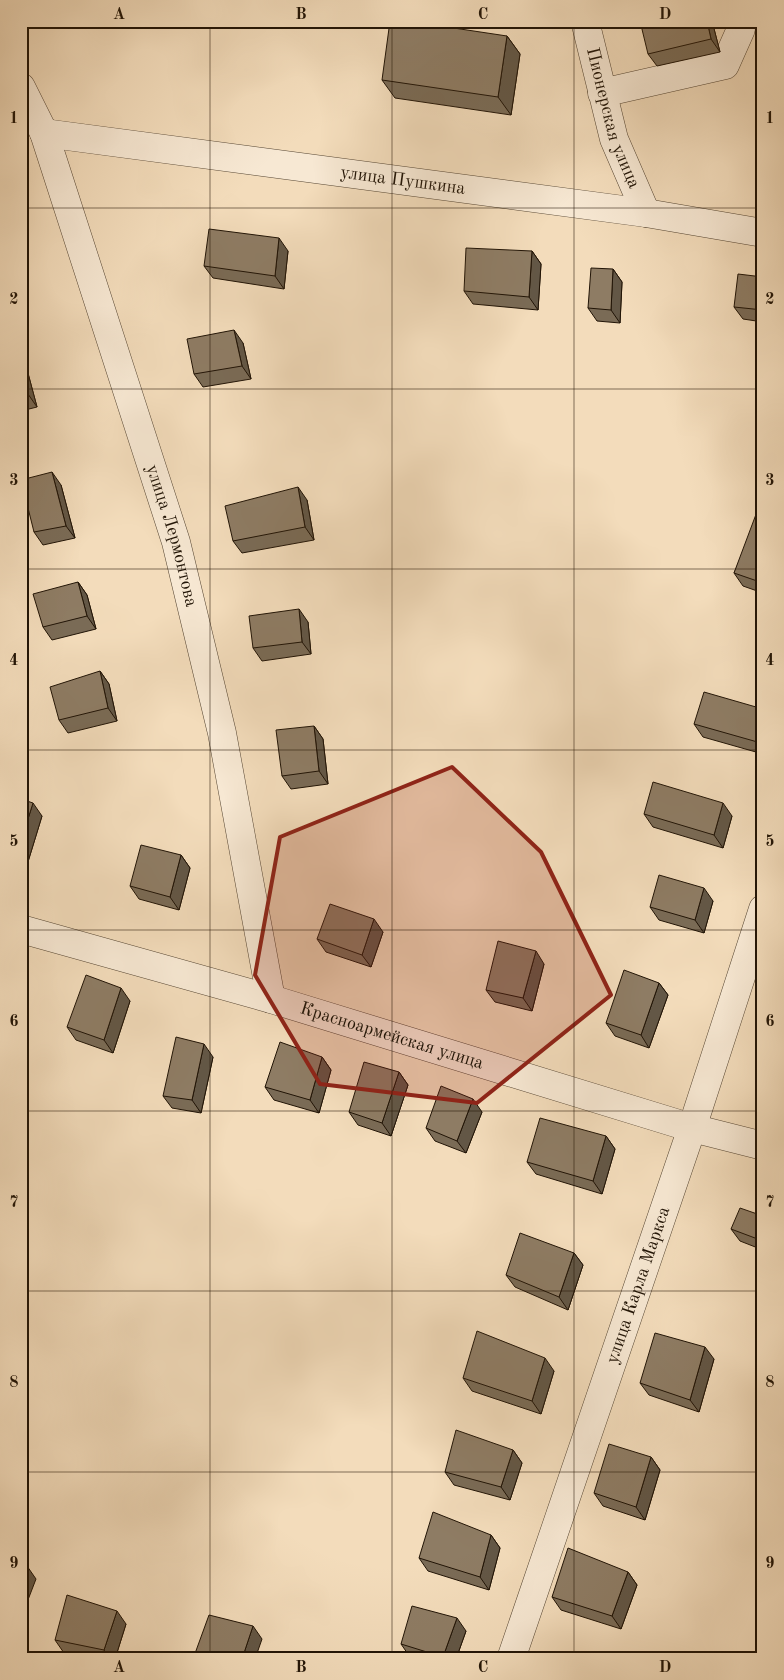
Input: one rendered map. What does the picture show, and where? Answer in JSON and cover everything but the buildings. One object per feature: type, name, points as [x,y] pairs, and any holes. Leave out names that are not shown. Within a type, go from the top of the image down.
[{"type":"street","name":"Пионерская улица","points":[[585,21],[614,139],[646,214]]},
{"type":"street","points":[[602,93],[725,65],[741,29],[740,21]]},
{"type":"street","name":"улица Лермонтова","points":[[21,87],[44,133],[176,542],[222,733],[271,999]]},
{"type":"street","name":"улица Пушкина","points":[[44,133],[646,214],[763,233]]},
{"type":"street","name":"улица Карла Маркса","points":[[511,1659],[692,1128],[763,909]]},
{"type":"street","name":"Красноармейская улица","points":[[21,929],[271,999],[692,1128],[763,1146]]},
{"type":"highlighted area","points":[[452,767],[541,852],[611,995],[477,1103],[320,1084],[255,975],[280,837]]}]
